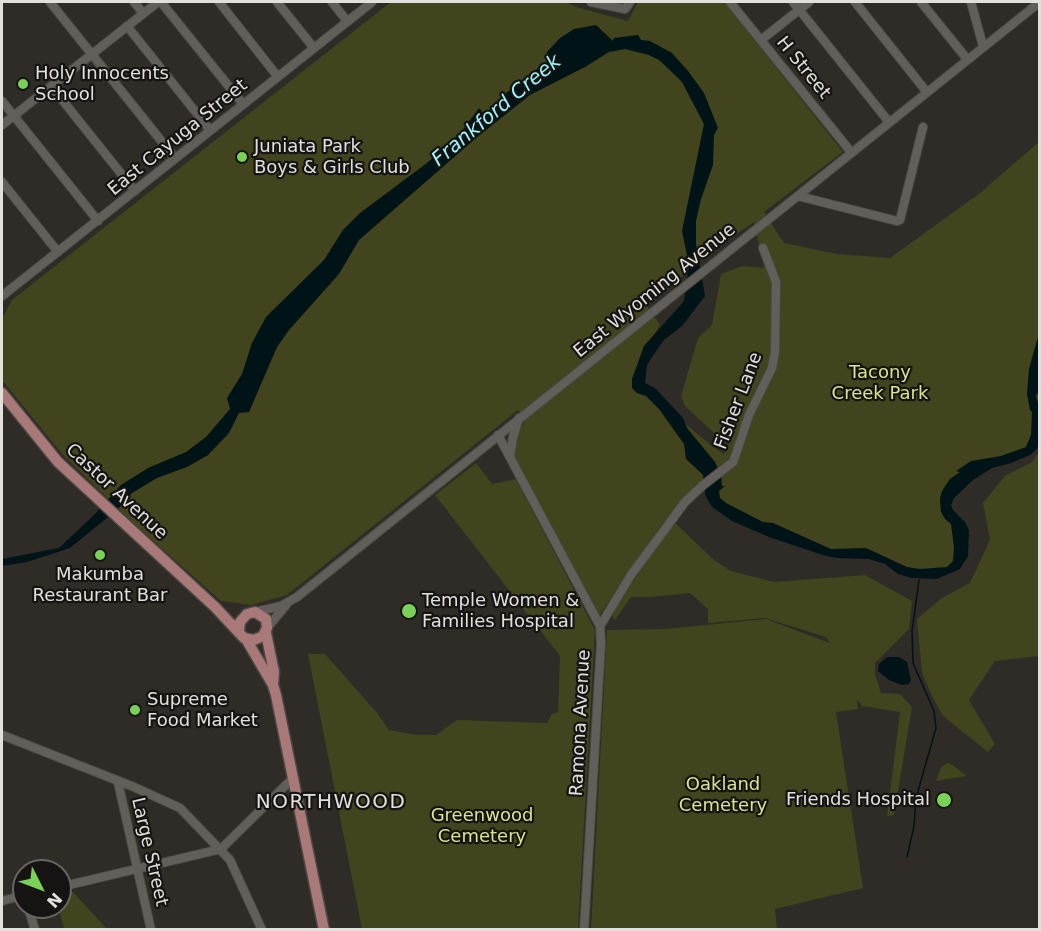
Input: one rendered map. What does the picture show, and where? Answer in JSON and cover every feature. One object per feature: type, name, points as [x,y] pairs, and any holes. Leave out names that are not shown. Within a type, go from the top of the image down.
[{"type":"main road","name":"Castor Avenue","points":[[2,393],[58,462],[215,607],[242,635],[273,685]]},
{"type":"main road","name":"Castor Avenue","points":[[215,607],[233,614],[251,613]]},
{"type":"main road","points":[[251,613],[266,619],[266,630],[259,639],[242,635],[240,621],[251,613]]},
{"type":"main road","name":"Castor Avenue","points":[[266,630],[274,672],[273,685],[324,930]]},
{"type":"street","points":[[50,2],[175,158]]},
{"type":"street","points":[[134,2],[143,13]]},
{"type":"street","points":[[2,125],[159,2],[243,104]]},
{"type":"street","points":[[219,2],[278,77]]},
{"type":"street","points":[[277,2],[314,48]]},
{"type":"street","points":[[332,2],[347,21]]},
{"type":"street","name":"East Cayuga Street","points":[[2,296],[372,2]]},
{"type":"street","points":[[591,2],[628,5]]},
{"type":"street","name":"H Street","points":[[730,2],[851,152]]},
{"type":"street","points":[[793,2],[889,122]]},
{"type":"street","points":[[761,40],[809,2]]},
{"type":"street","points":[[855,2],[926,91]]},
{"type":"street","points":[[921,2],[967,59]]},
{"type":"street","points":[[971,2],[983,46]]},
{"type":"street","name":"East Wyoming Avenue","points":[[266,630],[288,603],[798,196],[983,46],[1025,9],[1040,2]]},
{"type":"street","points":[[127,26],[210,130]]},
{"type":"street","points":[[51,86],[135,191]]},
{"type":"street","points":[[2,100],[98,221]]},
{"type":"street","points":[[798,196],[897,222],[900,220],[923,127]]},
{"type":"street","points":[[2,182],[58,252]]},
{"type":"street","name":"Fisher Lane","points":[[600,626],[654,543],[685,502],[733,462],[748,415],[772,368],[775,352],[776,282],[763,248]]},
{"type":"street","points":[[510,457],[519,418]]},
{"type":"street","name":"Ramona Avenue","points":[[498,435],[600,626],[601,642],[584,930]]},
{"type":"street","name":"East Wyoming Avenue","points":[[251,613],[288,603]]},
{"type":"street","points":[[2,735],[180,808],[230,860],[262,930]]},
{"type":"street","points":[[72,884],[221,849],[293,778]]},
{"type":"street","name":"Large Street","points":[[118,782],[151,930]]},
{"type":"green space","name":"Tacony Creek Park","points":[[391,2],[566,2],[576,7],[628,21],[638,2],[724,2],[843,152],[764,212],[784,243],[837,254],[890,258],[980,193],[1039,142],[1040,422],[1034,448],[978,469],[943,507],[966,546],[956,567],[929,577],[877,558],[837,556],[714,504],[696,484],[668,520],[667,518],[662,524],[599,616],[551,531],[513,455],[514,443],[525,420],[518,410],[287,595],[251,605],[221,601],[133,523],[62,454],[2,380],[2,319],[12,300]],"holes":[[[754,222],[764,268],[742,266],[721,274],[712,325],[698,338],[681,396],[685,406],[714,433],[732,437],[724,454],[641,387],[649,343],[660,325],[647,306],[680,279],[696,261]]]},
{"type":"green space","points":[[1039,452],[1039,656],[995,661],[969,700],[995,744],[988,752],[943,716],[933,698],[922,673],[917,619],[942,598],[970,583],[990,540],[983,503],[1005,476],[1032,462]]},
{"type":"green space","name":"Greenwood Cemetery","points":[[476,463],[492,484],[516,479],[595,630],[578,929],[362,929],[308,654],[325,654],[378,714],[389,730],[417,735],[436,735],[457,720],[547,723],[552,714],[558,712],[560,656],[435,495]]},
{"type":"green space","name":"Oakland Cemetery","points":[[674,522],[714,560],[731,571],[774,582],[865,575],[912,601],[909,629],[875,663],[875,674],[881,693],[900,694],[912,707],[894,815],[887,816],[900,712],[862,706],[857,699],[858,709],[836,712],[863,888],[775,909],[777,929],[591,930],[607,630],[666,629],[766,619],[830,643],[826,637],[765,618],[708,623],[708,609],[690,593],[631,597],[614,621],[612,612]]},
{"type":"green space","points":[[947,763],[967,776],[936,781],[941,767]]},
{"type":"green space","points":[[72,892],[107,929],[64,929],[61,919],[72,919]]},
{"type":"water","name":"Frankford Creek","points":[[596,25],[613,41],[614,38],[638,35],[641,40],[650,41],[672,53],[704,93],[718,128],[714,135],[713,165],[696,221],[696,244],[705,296],[682,326],[664,340],[652,357],[647,365],[645,383],[655,388],[683,418],[687,428],[715,462],[721,475],[722,486],[725,486],[719,491],[720,498],[726,503],[763,522],[773,523],[831,549],[866,548],[907,567],[920,569],[947,567],[953,561],[954,547],[951,524],[941,512],[942,491],[950,479],[960,472],[956,471],[971,461],[1001,456],[1026,447],[1031,435],[1032,412],[1027,394],[1029,369],[1039,333],[1039,391],[1036,396],[1039,407],[1037,449],[1030,455],[992,468],[973,480],[954,498],[951,505],[953,510],[965,522],[969,530],[968,556],[960,569],[937,579],[912,578],[898,574],[885,564],[869,559],[836,558],[823,555],[769,537],[732,521],[712,507],[705,495],[703,475],[686,459],[684,444],[659,409],[646,396],[637,393],[632,388],[632,379],[644,346],[684,301],[689,265],[682,231],[704,124],[682,82],[675,75],[659,60],[625,49],[609,52],[530,95],[476,138],[359,240],[339,274],[289,330],[277,347],[249,412],[239,413],[229,433],[208,455],[187,467],[157,478],[132,493],[118,509],[70,548],[27,562],[2,566],[2,559],[59,548],[95,514],[121,485],[148,468],[186,452],[206,437],[230,409],[227,398],[242,374],[252,343],[266,317],[324,260],[343,230],[360,213],[427,163],[462,131],[479,108],[483,113],[497,108],[506,93],[546,64],[547,52],[560,38],[574,29]]},
{"type":"water","points":[[887,657],[899,657],[907,662],[911,680],[909,684],[902,685],[889,680],[878,671],[879,664]]},
{"type":"waterway","points":[[907,857],[914,826],[916,798],[936,728],[934,711],[913,663],[912,631],[919,580]]},
{"type":"place","name":"Holy Innocents School","points":[[23,84]]},
{"type":"place","name":"Juniata Park Boys & Girls Club","points":[[242,157]]},
{"type":"place","name":"Makumba Restaurant Bar","points":[[100,555]]},
{"type":"place","name":"Temple Women & Families Hospital","points":[[409,611]]},
{"type":"place","name":"Supreme Food Market","points":[[135,710]]},
{"type":"place","name":"Friends Hospital","points":[[944,800]]},
{"type":"district","name":"NORTHWOOD","points":[[331,803]]}]
